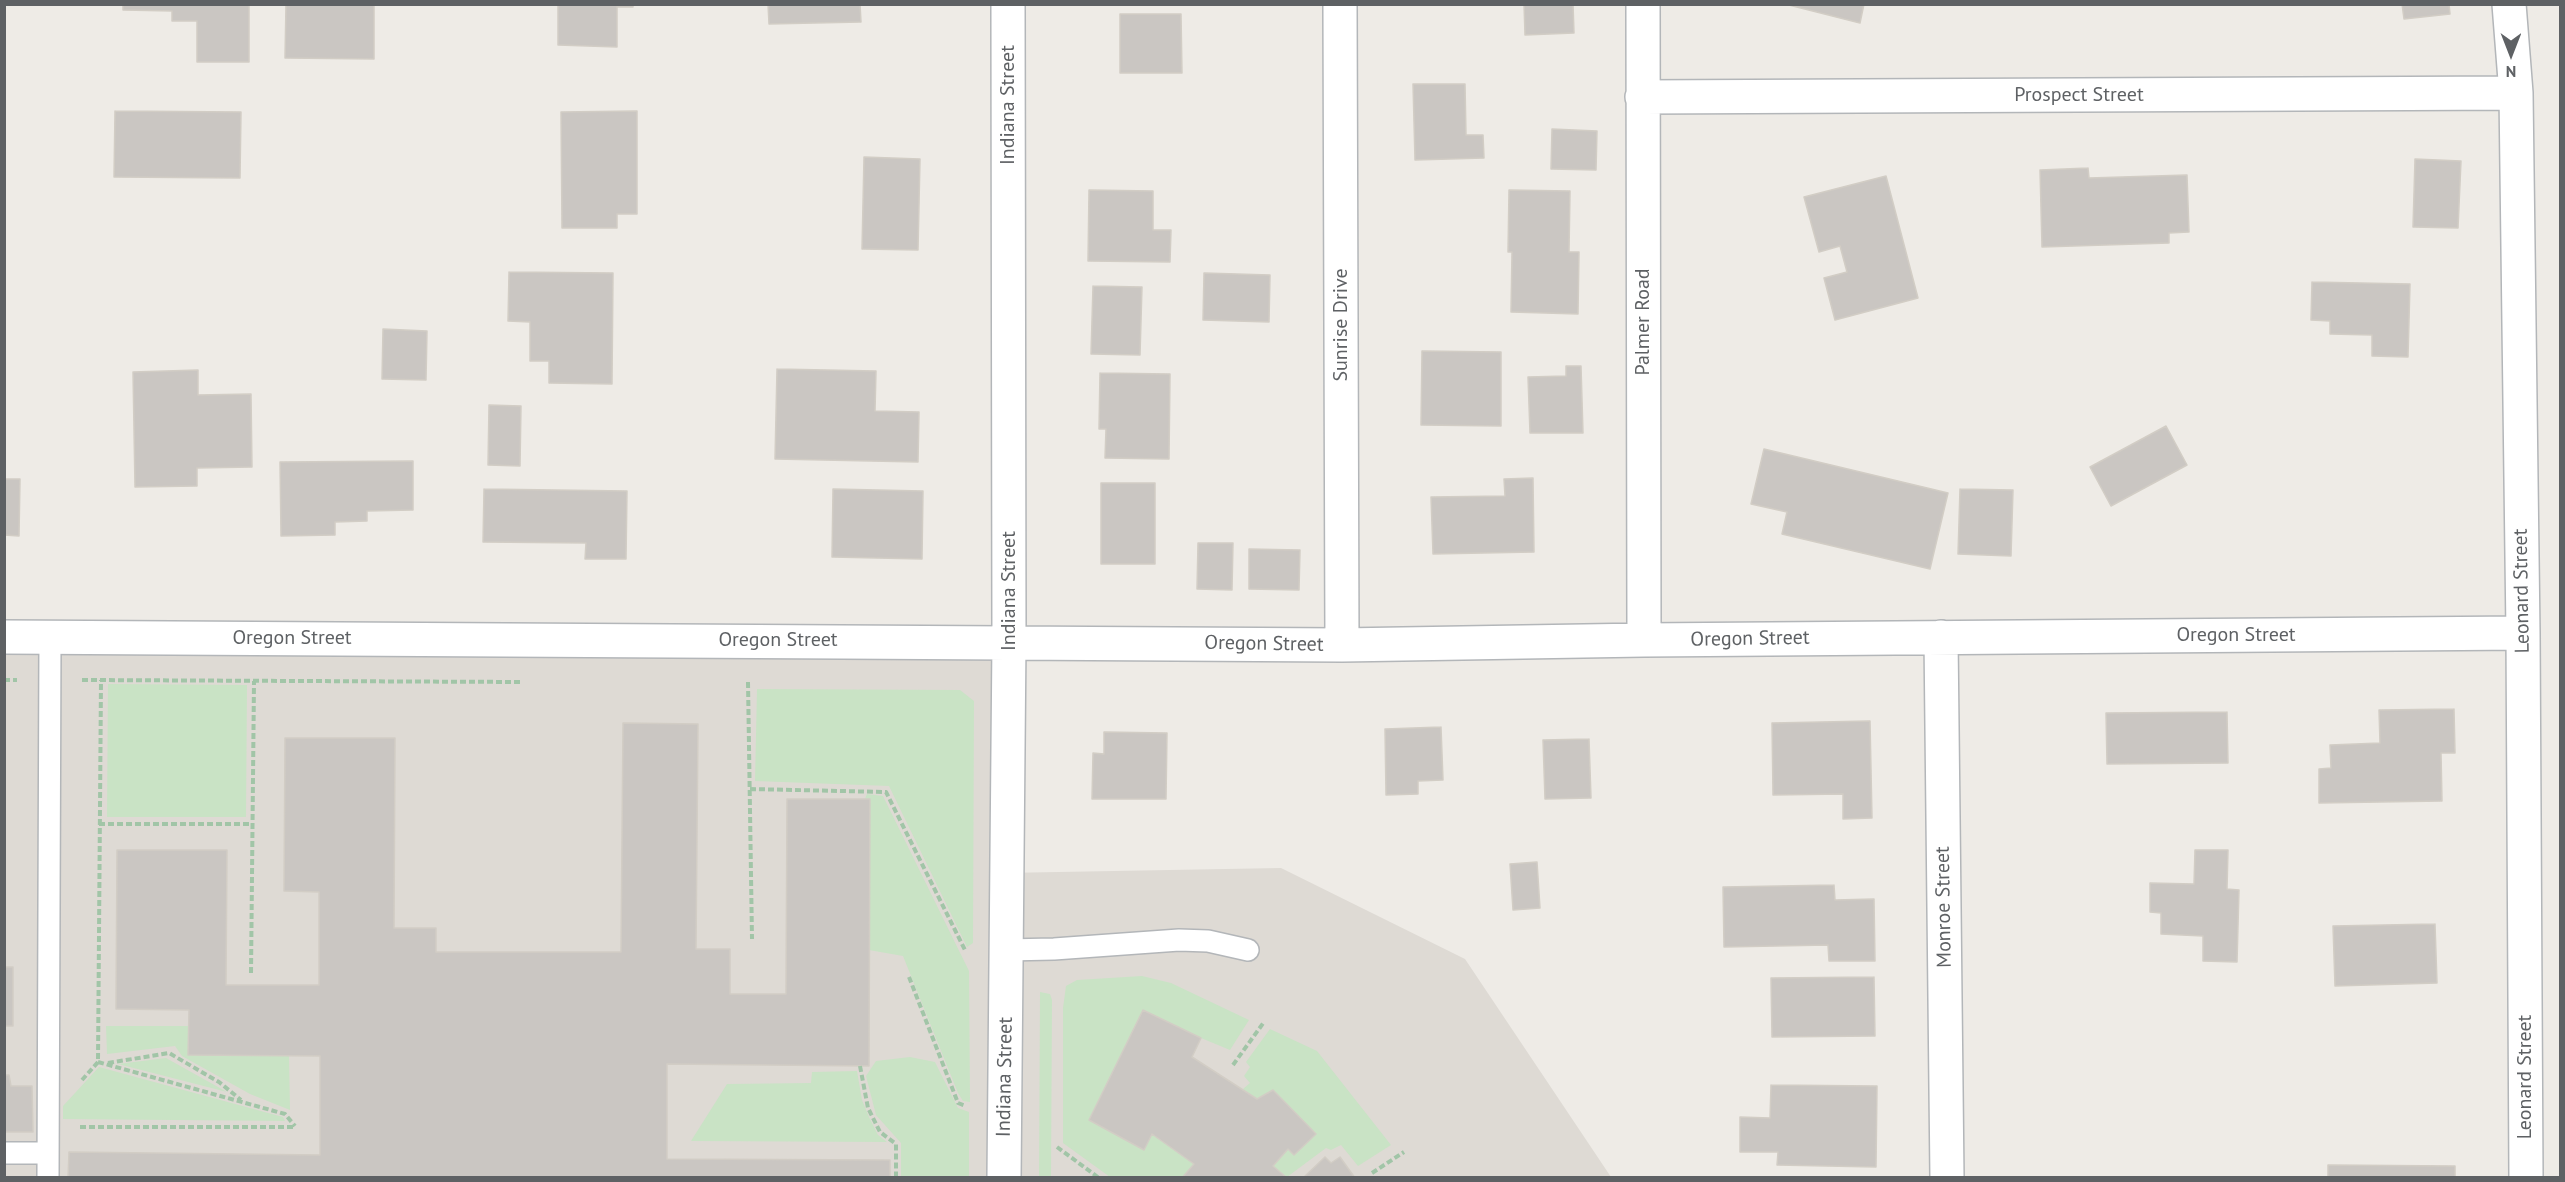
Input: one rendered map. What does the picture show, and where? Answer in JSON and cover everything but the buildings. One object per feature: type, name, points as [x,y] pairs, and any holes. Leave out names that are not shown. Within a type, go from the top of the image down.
[{"type":"street","name":"Indiana Street","points":[[1004,1178],[1009,641],[1008,4]]},
{"type":"street","name":"Sunrise Drive","points":[[1340,4],[1342,645]]},
{"type":"street","name":"Palmer Road","points":[[1643,4],[1644,640]]},
{"type":"street","name":"Leonard Street","points":[[2510,4],[2516,93],[2523,633],[2526,1178]]},
{"type":"street","name":"Prospect Street","points":[[1642,97],[2516,93]]},
{"type":"street","name":"Oregon Street","points":[[4,637],[1009,641],[1342,645],[1644,640],[2523,633]]},
{"type":"street","name":"Monroe Street","points":[[1941,637],[1947,1178]]},
{"type":"lane","points":[[48,1178],[50,637]]},
{"type":"lane","points":[[1006,950],[1179,940],[1208,940],[1248,950]]},
{"type":"lane","points":[[4,1153],[48,1153]]},
{"type":"path","points":[[4,680],[525,682]]},
{"type":"path","points":[[75,1088],[98,1062],[101,680]]},
{"type":"path","points":[[251,973],[254,681]]},
{"type":"path","points":[[737,682],[748,682],[752,939]]},
{"type":"path","points":[[750,789],[886,792],[970,961]]},
{"type":"path","points":[[99,824],[252,824]]},
{"type":"path","points":[[909,977],[958,1103],[975,1109]]},
{"type":"path","points":[[1233,1065],[1264,1022]]},
{"type":"path","points":[[105,1064],[170,1053],[219,1083],[244,1102]]},
{"type":"path","points":[[72,1126],[295,1126],[285,1114],[98,1062]]},
{"type":"path","points":[[860,1066],[868,1108],[880,1132],[896,1144],[896,1178]]},
{"type":"path","points":[[1058,1147],[1099,1178]]},
{"type":"path","points":[[1372,1173],[1404,1152]]},
{"type":"shaded area","points":[[5,642],[1006,647],[1003,873],[1281,868],[1465,959],[1611,1177],[5,1178]]},
{"type":"green space","points":[[108,684],[247,685],[246,817],[107,817]]},
{"type":"green space","points":[[757,689],[960,690],[974,701],[973,943],[967,947],[889,786],[755,781]]},
{"type":"green space","points":[[867,794],[883,796],[969,971],[970,1102],[963,1101],[958,1093],[903,956],[869,950],[870,800],[865,799]]},
{"type":"green space","points":[[1142,976],[1171,983],[1249,1020],[1230,1050],[1143,1011],[1089,1119],[1144,1150],[1152,1134],[1194,1164],[1182,1177],[1110,1177],[1063,1143],[1063,1008],[1066,986],[1077,980]]},
{"type":"green space","points":[[1040,992],[1050,994],[1052,1000],[1051,1177],[1039,1177]]},
{"type":"green space","points":[[106,1026],[189,1026],[289,1055],[290,1110],[250,1094],[182,1056],[175,1046],[107,1054]]},
{"type":"green space","points":[[1270,1029],[1317,1051],[1391,1145],[1358,1166],[1341,1145],[1331,1150],[1326,1148],[1287,1177],[1273,1166],[1288,1149],[1294,1154],[1316,1134],[1273,1090],[1257,1099],[1243,1089],[1250,1083],[1244,1076],[1250,1067],[1246,1062]]},
{"type":"green space","points":[[910,1057],[935,1062],[958,1108],[969,1112],[969,1177],[901,1177],[901,1143],[876,1115],[866,1076],[876,1061]]},
{"type":"green space","points":[[166,1058],[227,1092],[118,1064]]},
{"type":"green space","points":[[99,1067],[283,1117],[285,1121],[63,1119],[63,1106]]},
{"type":"green space","points":[[857,1071],[862,1100],[869,1117],[878,1135],[887,1142],[691,1141],[727,1084],[811,1083],[812,1072]]}]
